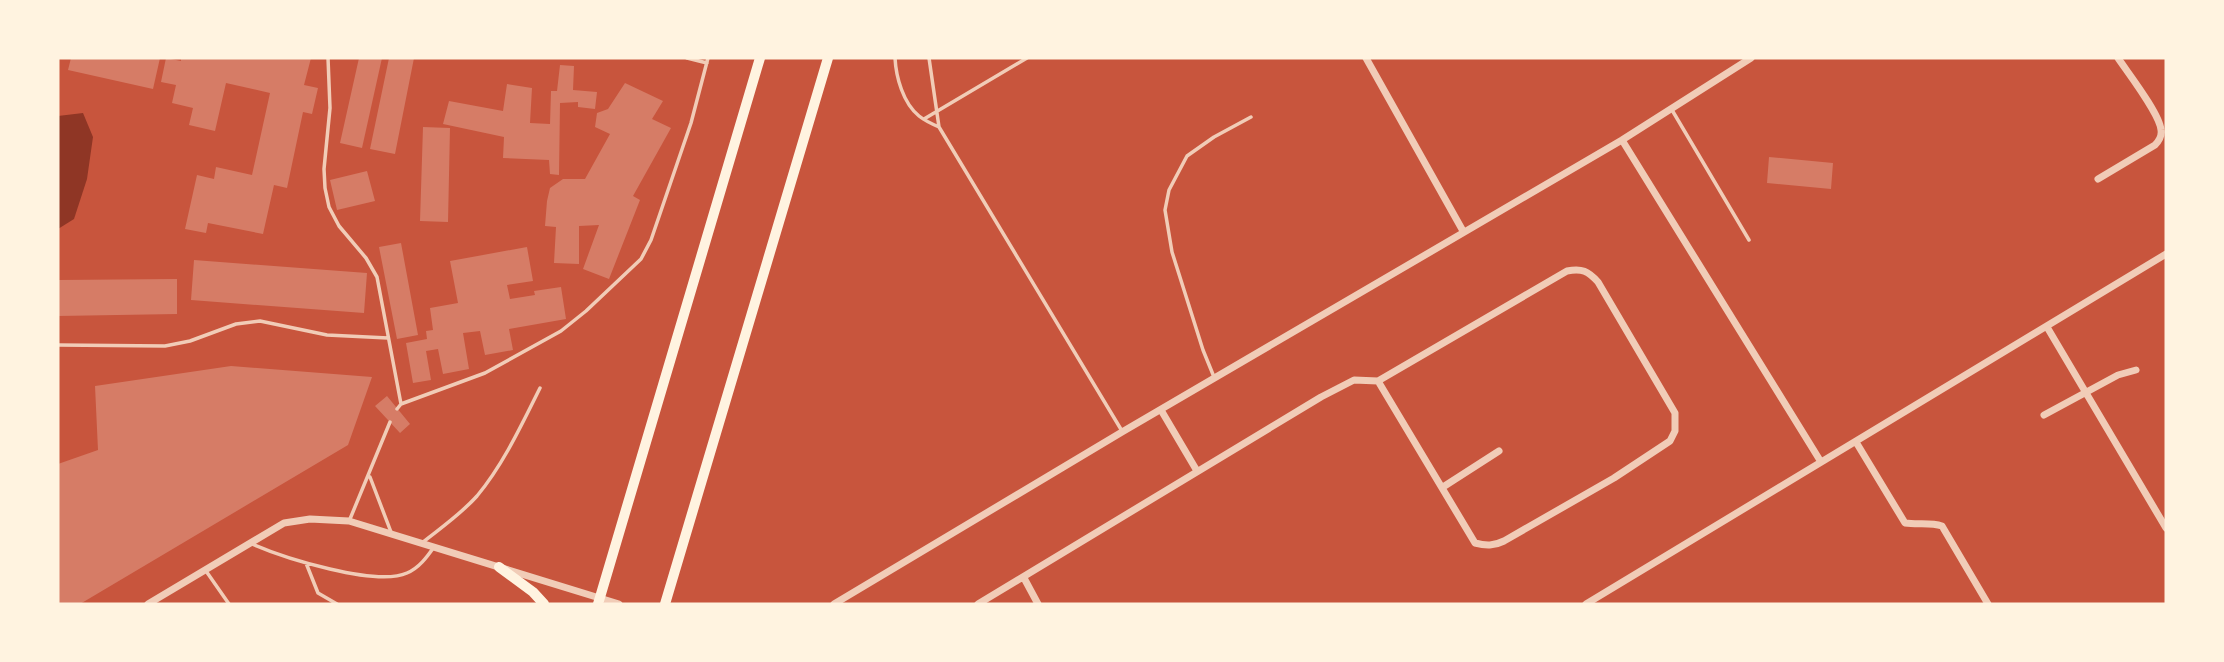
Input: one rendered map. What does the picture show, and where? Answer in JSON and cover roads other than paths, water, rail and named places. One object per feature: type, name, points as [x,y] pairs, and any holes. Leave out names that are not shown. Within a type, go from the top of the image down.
[{"type":"main road","points":[[599,601],[760,58]]},
{"type":"main road","points":[[665,604],[828,58]]},
{"type":"main road","points":[[499,567],[533,592],[544,604]]},
{"type":"street","points":[[1366,58],[1463,231]]},
{"type":"street","points":[[834,604],[1463,231],[1622,140],[1751,58]]},
{"type":"street","points":[[2098,179],[2155,145],[2160,139],[2159,121],[2118,58]]},
{"type":"street","points":[[1622,140],[1822,462]]},
{"type":"street","points":[[1586,604],[2166,254]]},
{"type":"street","points":[[978,604],[1321,397],[1354,380],[1378,381],[1567,271],[1583,270],[1598,282],[1675,413],[1675,431],[1670,441],[1614,478],[1495,545],[1485,545],[1475,543],[1378,381]]},
{"type":"street","points":[[2048,327],[2166,528]]},
{"type":"street","points":[[2044,415],[2118,375],[2136,370]]},
{"type":"street","points":[[1161,410],[1197,471]]},
{"type":"street","points":[[1856,442],[1905,523],[1932,523],[1942,526],[1988,604]]},
{"type":"street","points":[[1443,486],[1499,451]]},
{"type":"street","points":[[148,604],[272,530],[295,521],[322,519],[349,521],[599,601],[619,604]]},
{"type":"street","points":[[1024,578],[1038,604]]},
{"type":"lane","points":[[328,58],[330,108],[324,169],[329,207],[339,226],[366,258],[377,277],[401,404]]},
{"type":"lane","points":[[687,58],[707,64]]},
{"type":"lane","points":[[397,409],[401,404],[485,373],[561,331],[641,259],[651,240],[691,123],[708,58]]},
{"type":"lane","points":[[895,58],[904,96],[918,115],[939,127]]},
{"type":"lane","points":[[929,58],[939,127],[1122,432]]},
{"type":"lane","points":[[924,119],[1027,58]]},
{"type":"lane","points":[[1671,108],[1749,240]]},
{"type":"lane","points":[[1215,379],[1172,252],[1164,210],[1169,190],[1187,156],[1214,137],[1251,117]]},
{"type":"lane","points":[[58,345],[164,345],[190,341],[236,324],[260,321],[327,335],[388,338]]},
{"type":"lane","points":[[422,543],[460,513],[484,486],[524,421],[540,388]]},
{"type":"lane","points":[[349,521],[390,422]]},
{"type":"lane","points":[[369,475],[392,534]]},
{"type":"lane","points":[[251,543],[275,555],[306,563],[364,575],[394,577],[409,573],[423,562],[435,547]]},
{"type":"lane","points":[[306,563],[318,593],[337,604]]},
{"type":"lane","points":[[206,571],[229,604]]}]
